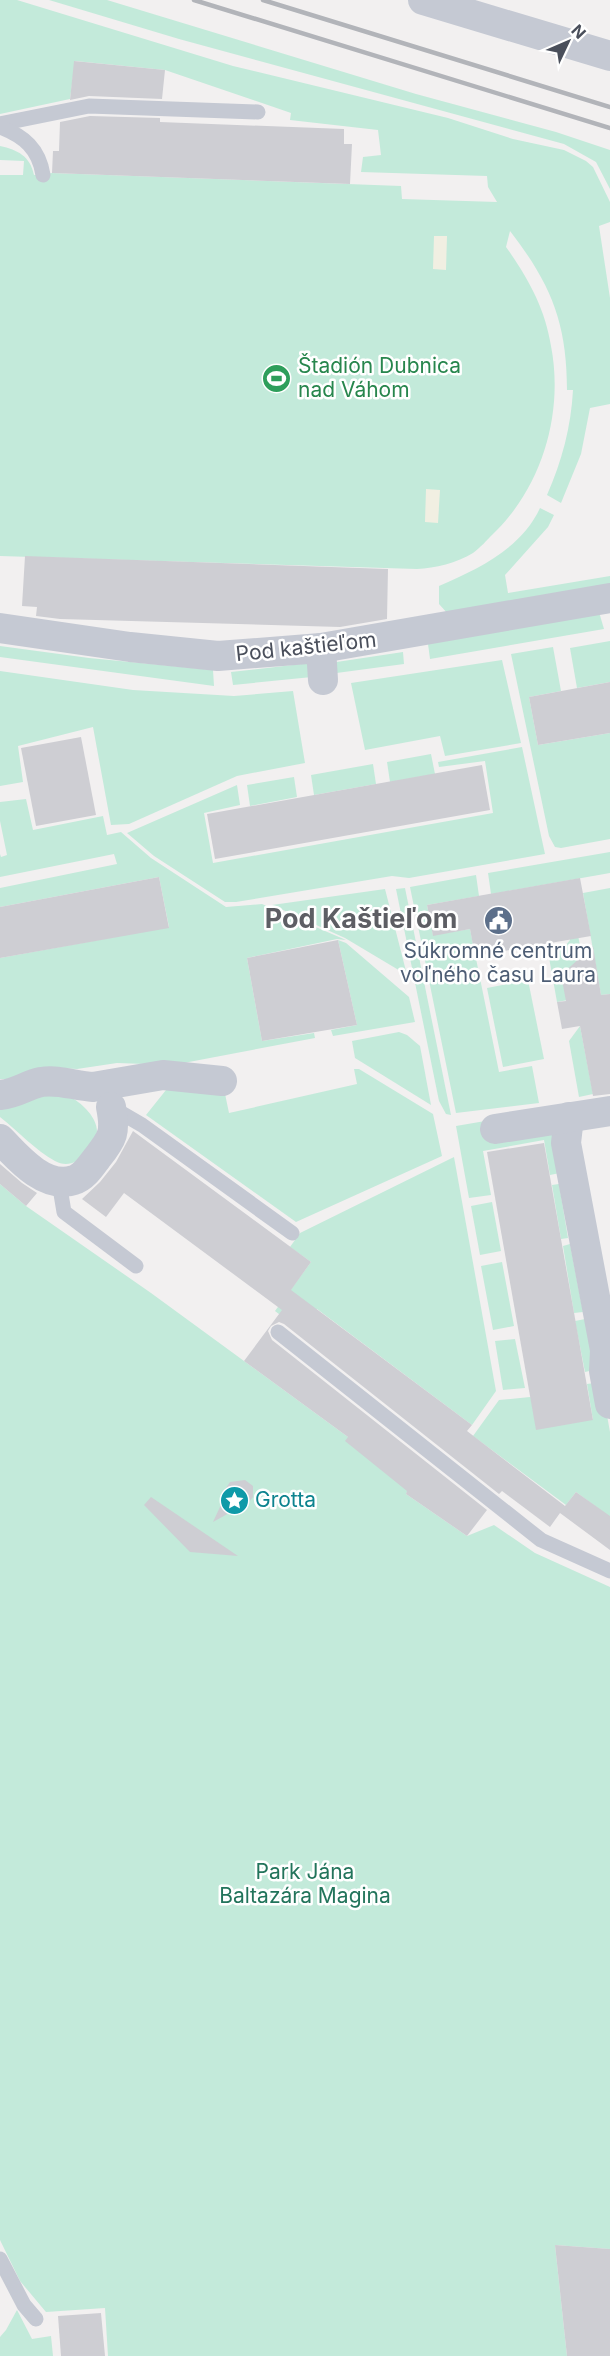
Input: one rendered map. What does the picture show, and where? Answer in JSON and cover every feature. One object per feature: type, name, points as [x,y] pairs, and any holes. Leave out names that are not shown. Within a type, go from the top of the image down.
[{"type":"street","points":[[423,0],[610,56]]},
{"type":"street","name":"Pod kaštieľom","points":[[0,628],[130,647],[218,656],[321,648],[610,598]]},
{"type":"street","points":[[321,648],[323,680]]},
{"type":"street","points":[[102,1097],[163,1075],[222,1081]]},
{"type":"street","points":[[0,1095],[15,1093],[40,1082],[69,1082],[102,1097],[115,1128],[105,1149],[87,1172],[76,1180],[64,1182],[40,1175],[0,1139]]},
{"type":"street","points":[[495,1129],[610,1111]]},
{"type":"street","points":[[569,1117],[566,1143],[605,1350],[604,1371],[610,1404]]},
{"type":"lane","points":[[0,125],[89,106],[258,112]]},
{"type":"lane","points":[[0,125],[27,142],[40,160],[43,175]]},
{"type":"lane","points":[[102,1097],[292,1233]]},
{"type":"lane","points":[[64,1182],[61,1194],[64,1212],[136,1266]]},
{"type":"lane","points":[[278,1332],[541,1540],[610,1571]]},
{"type":"lane","points":[[0,2259],[24,2305],[36,2319]]},
{"type":"green space","name":"Štadión Dubnica nad Váhom","points":[[0,0],[17,0],[233,66],[448,118],[513,139],[564,150],[593,167],[610,202],[610,222],[599,226],[610,298],[610,404],[590,408],[581,454],[561,503],[547,495],[565,444],[573,390],[567,390],[564,344],[554,305],[536,269],[510,231],[506,247],[534,294],[545,319],[554,371],[554,397],[545,448],[525,494],[510,515],[473,553],[446,564],[417,569],[0,556],[0,175],[23,175],[24,161],[0,160],[0,146],[22,155],[30,163],[34,175],[52,173],[401,186],[402,199],[497,202],[488,187],[487,176],[361,172],[363,157],[381,155],[378,130],[290,120],[291,113],[165,70],[75,61],[70,99],[0,114]]},
{"type":"green space","points":[[49,0],[107,0],[416,94],[556,132],[610,150],[610,189],[596,162],[564,144],[179,39]]},
{"type":"green space","points":[[540,508],[554,515],[548,527],[505,575],[508,593],[610,576],[610,585],[448,614],[439,604],[439,586],[483,565],[510,546],[522,535]]},
{"type":"green space","points":[[599,612],[604,629],[430,659],[428,644]]},
{"type":"green space","points":[[610,641],[610,682],[577,688],[570,648]]},
{"type":"green space","points":[[0,646],[89,658],[213,670],[214,686],[0,657]]},
{"type":"green space","points":[[553,647],[561,691],[529,697],[538,745],[610,733],[610,839],[561,848],[555,847],[549,836],[511,654]]},
{"type":"green space","points":[[403,652],[404,664],[329,674],[330,663]]},
{"type":"green space","points":[[502,660],[521,743],[445,756],[440,736],[365,750],[351,683]]},
{"type":"green space","points":[[310,663],[312,677],[233,685],[231,672]]},
{"type":"green space","points":[[0,671],[133,690],[234,696],[293,691],[305,763],[237,776],[129,824],[111,825],[93,727],[18,746],[23,782],[0,786]]},
{"type":"green space","points":[[522,747],[545,854],[409,878],[392,876],[225,902],[154,856],[127,833],[237,785],[240,805],[204,813],[213,863],[493,813],[485,761],[439,767],[438,762]]},
{"type":"green space","points":[[431,754],[435,774],[390,782],[387,762]]},
{"type":"green space","points":[[373,764],[376,784],[314,795],[311,775]]},
{"type":"green space","points":[[294,777],[297,797],[250,806],[247,785]]},
{"type":"green space","points":[[26,799],[33,830],[103,816],[107,835],[121,832],[151,858],[226,907],[262,904],[346,940],[337,939],[247,958],[262,1041],[314,1033],[315,1038],[173,1065],[117,1063],[77,1069],[44,1067],[7,1079],[0,1079],[0,958],[169,927],[159,877],[0,907],[0,888],[117,864],[114,854],[0,877],[0,854],[1,857],[7,855],[0,821],[0,802]]},
{"type":"green space","points":[[610,852],[610,873],[491,894],[488,873]]},
{"type":"green space","points":[[476,875],[479,896],[427,905],[433,935],[470,929],[499,1072],[532,1066],[539,1103],[456,1113],[410,887]]},
{"type":"green space","points":[[405,888],[451,1115],[446,1114],[439,1101],[396,889]]},
{"type":"green space","points":[[610,888],[610,994],[601,995],[583,893]]},
{"type":"green space","points":[[385,889],[407,975],[345,938],[272,905]]},
{"type":"green space","points":[[573,910],[590,996],[557,1002],[548,952],[566,945],[570,940],[565,912]]},
{"type":"green space","points":[[338,940],[346,943],[409,997],[415,1022],[333,1036],[331,1030],[357,1025]]},
{"type":"green space","points":[[528,980],[544,1059],[503,1067],[487,988]]},
{"type":"green space","points":[[580,1026],[593,1094],[579,1097],[569,1041]]},
{"type":"green space","points":[[399,1032],[407,1035],[420,1046],[431,1105],[355,1058],[352,1041]]},
{"type":"green space","points":[[354,1069],[359,1069],[433,1114],[442,1156],[296,1222],[146,1115],[170,1085],[224,1089],[229,1113],[357,1084]]},
{"type":"green space","points":[[45,1094],[72,1098],[85,1108],[95,1121],[97,1131],[93,1145],[83,1157],[69,1164],[62,1164],[48,1157],[0,1117],[0,1105]]},
{"type":"green space","points":[[491,1120],[552,1131],[560,1173],[550,1175],[544,1140],[483,1151],[491,1195],[469,1198],[456,1126]]},
{"type":"green space","points":[[454,1157],[496,1391],[472,1425],[317,1309],[300,1330],[275,1311],[311,1262],[290,1247],[300,1233]]},
{"type":"green space","name":"Park Jána Baltazára Magina","points":[[0,1184],[26,1206],[151,1293],[348,1437],[408,1490],[406,1494],[467,1536],[494,1525],[535,1553],[610,1587],[610,2249],[555,2245],[567,2356],[108,2356],[105,2308],[46,2312],[20,2281],[0,2240]]},
{"type":"green space","points":[[559,1184],[568,1238],[561,1239],[552,1185]]},
{"type":"green space","points":[[492,1202],[501,1251],[480,1255],[471,1206]]},
{"type":"green space","points":[[570,1244],[583,1312],[574,1313],[563,1246]]},
{"type":"green space","points":[[502,1262],[514,1326],[493,1330],[481,1266]]},
{"type":"green space","points":[[585,1319],[594,1370],[585,1372],[575,1321]]},
{"type":"green space","points":[[515,1339],[525,1388],[503,1390],[495,1341]]},
{"type":"green space","points":[[601,1382],[610,1432],[610,1517],[576,1492],[566,1505],[473,1436],[499,1400],[530,1397],[593,1420],[587,1384]]},
{"type":"green space","points":[[17,2310],[32,2339],[51,2336],[53,2356],[0,2356],[0,2337]]},
{"type":"sand","points":[[434,236],[447,236],[446,270],[433,269]]},
{"type":"sand","points":[[426,489],[440,490],[438,523],[425,522]]},
{"type":"building","points":[[74,61],[165,70],[162,99],[89,96],[70,100]]},
{"type":"building","points":[[90,116],[160,118],[160,122],[344,129],[344,144],[352,144],[350,184],[52,173],[53,151],[59,151],[60,122]]},
{"type":"building","points":[[25,556],[388,569],[387,619],[340,627],[60,619],[36,616],[37,607],[22,606]]},
{"type":"building","points":[[610,682],[610,733],[538,745],[529,697]]},
{"type":"building","points":[[81,737],[96,815],[36,826],[21,748]]},
{"type":"building","points":[[482,765],[490,810],[215,859],[207,814]]},
{"type":"building","points":[[159,877],[169,928],[0,958],[0,907]]},
{"type":"building","name":"Súkromné centrum voľného času Laura","points":[[580,878],[591,936],[475,956],[470,929],[433,936],[427,905]]},
{"type":"building","points":[[338,940],[357,1025],[262,1041],[247,958]]},
{"type":"building","points":[[593,946],[601,995],[610,994],[610,1094],[593,1096],[580,1026],[562,1029],[557,1002],[566,1001],[561,975]]},
{"type":"building","points":[[133,1131],[311,1262],[291,1290],[472,1425],[467,1431],[565,1506],[576,1492],[610,1516],[610,1550],[560,1513],[550,1527],[502,1491],[499,1494],[284,1324],[279,1322],[271,1326],[268,1331],[272,1340],[487,1510],[467,1536],[406,1494],[407,1491],[345,1441],[348,1437],[244,1361],[282,1310],[124,1193],[106,1217],[82,1199],[116,1162]]},
{"type":"building","points":[[544,1143],[593,1420],[536,1430],[487,1152]]},
{"type":"building","points":[[0,1164],[37,1193],[26,1206],[0,1184]]},
{"type":"building","points":[[245,1480],[253,1486],[253,1497],[249,1502],[213,1522],[225,1496],[224,1491],[230,1482]]},
{"type":"building","points":[[151,1497],[238,1556],[190,1552],[144,1505]]},
{"type":"building","points":[[555,2245],[610,2249],[610,2356],[567,2356]]},
{"type":"building","points":[[101,2313],[105,2356],[61,2356],[58,2316]]},
{"type":"railway","points":[[194,0],[610,128]]},
{"type":"railway","points":[[263,0],[610,107]]},
{"type":"place","name":"Štadión Dubnica nad Váhom","points":[[277,378]]},
{"type":"place","name":"Súkromné centrum voľného času Laura","points":[[498,920]]},
{"type":"place","name":"Grotta","points":[[234,1500]]},
{"type":"district","name":"Pod Kaštieľom","points":[[361,919]]}]
